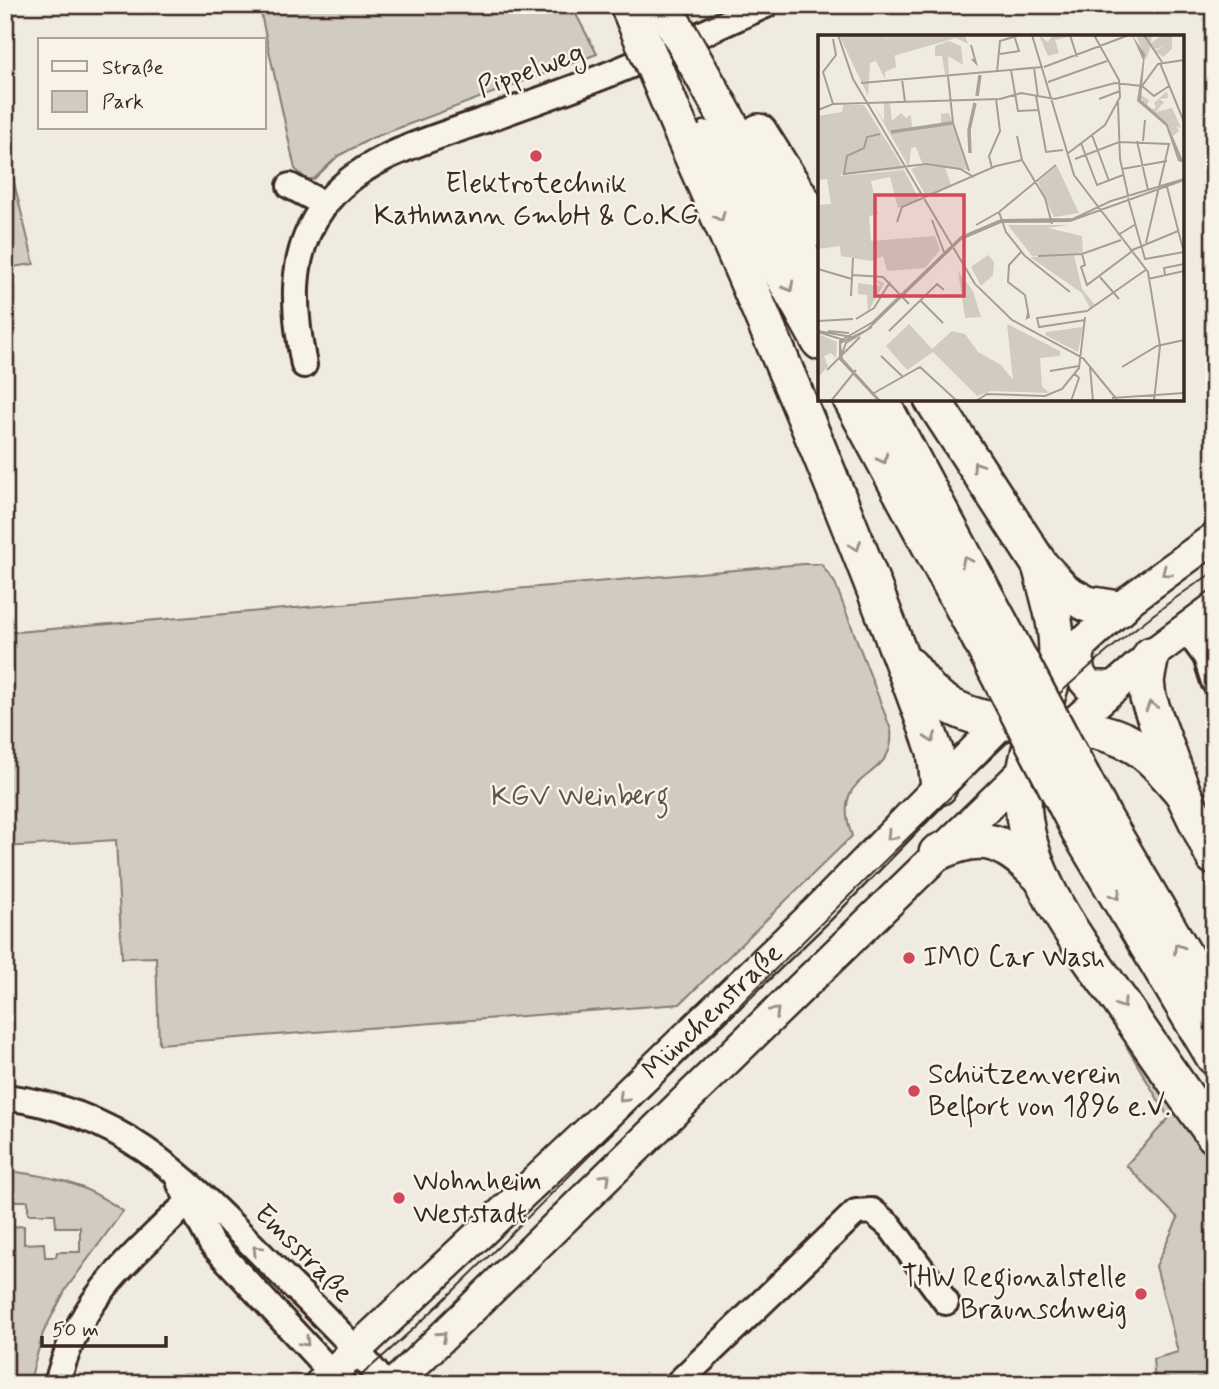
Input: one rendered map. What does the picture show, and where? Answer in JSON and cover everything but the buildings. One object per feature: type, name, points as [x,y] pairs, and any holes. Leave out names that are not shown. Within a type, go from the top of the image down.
[{"type":"highway","points":[[630,5],[709,115],[818,286]]},
{"type":"highway","points":[[663,5],[709,115],[818,338]]},
{"type":"highway","points":[[670,5],[709,115],[778,348],[935,751],[939,787]]},
{"type":"highway","points":[[709,115],[818,227]]},
{"type":"highway","points":[[852,401],[989,630]]},
{"type":"highway","points":[[881,401],[989,630],[1214,1057]]},
{"type":"highway","points":[[933,401],[1040,565],[1065,592],[1087,604],[1119,609]]},
{"type":"highway","points":[[1040,565],[1057,642],[1055,667],[1020,723],[1025,769],[1024,815],[1042,878],[1083,948],[1214,1135]]},
{"type":"highway","points":[[898,652],[931,692],[978,716],[1020,723],[1071,725],[1112,735],[1135,746],[1159,765],[1183,793]]},
{"type":"highway","points":[[1151,655],[1146,681],[1148,698],[1183,793],[1214,857]]},
{"type":"highway","points":[[1093,826],[1214,1006]]},
{"type":"highway","points":[[937,853],[971,839],[992,841],[1021,858],[1042,878]]},
{"type":"main road","points":[[1055,667],[1119,609],[1214,538]]},
{"type":"main road","name":"Münchenstraße","points":[[394,1384],[1071,725],[1151,655],[1214,608]]},
{"type":"main road","points":[[1081,643],[1076,669],[1082,679],[1089,686],[1115,687]]},
{"type":"main road","name":"Münchenstraße","points":[[332,1380],[356,1349],[590,1130],[939,787],[1020,723]]},
{"type":"street","name":"Pippelweg","points":[[304,365],[295,308],[295,277],[306,237],[324,204],[366,168],[403,150],[630,66],[766,5]]},
{"type":"street","points":[[290,186],[324,204]]},
{"type":"street","points":[[1185,628],[1206,657],[1214,682]]},
{"type":"street","name":"Emsstraße","points":[[5,1097],[64,1109],[130,1138],[173,1171],[194,1198],[356,1349],[385,1384]]},
{"type":"street","points":[[57,1384],[72,1338],[99,1291],[194,1198]]},
{"type":"street","name":"Emsstraße","points":[[194,1198],[211,1243],[332,1380]]},
{"type":"street","points":[[677,1384],[856,1212],[872,1211],[891,1226],[946,1303]]},
{"type":"green space","points":[[259,5],[571,5],[597,54],[372,138],[338,156],[314,179],[306,179],[295,169]]},
{"type":"green space","points":[[5,146],[34,264],[5,268]]},
{"type":"green space","name":"KGV Weinberg","points":[[821,564],[835,583],[891,730],[890,747],[884,760],[855,786],[848,798],[847,814],[852,836],[680,1004],[159,1044],[156,957],[122,958],[116,840],[5,847],[5,633]]},
{"type":"green space","points":[[1125,1044],[1214,1163],[1214,1384],[1155,1384],[1153,1359],[1178,1352],[1156,1266],[1178,1218],[1126,1165],[1169,1118]]},
{"type":"green space","points":[[8,1171],[69,1183],[109,1201],[123,1211],[66,1289],[43,1333],[29,1384],[5,1384],[5,1227],[24,1226],[24,1244],[44,1243],[45,1257],[56,1257],[57,1252],[80,1252],[80,1227],[56,1227],[55,1214],[28,1214],[28,1201],[9,1201]]},
{"type":"tram line","points":[[351,1384],[465,1279],[847,898],[1037,714],[1105,653],[1176,597],[1214,572]]},
{"type":"place","name":"Elektrotechnik Kathmann GmbH & Co.KG","points":[[536,156]]},
{"type":"place","name":"IMO Car Wash","points":[[909,958]]},
{"type":"place","name":"Schützenverein Belfort von 1896 e.V.","points":[[914,1091]]},
{"type":"place","name":"Wohnheim Weststadt","points":[[399,1198]]},
{"type":"place","name":"THW Regionalstelle Braunschweig","points":[[1141,1294]]}]
